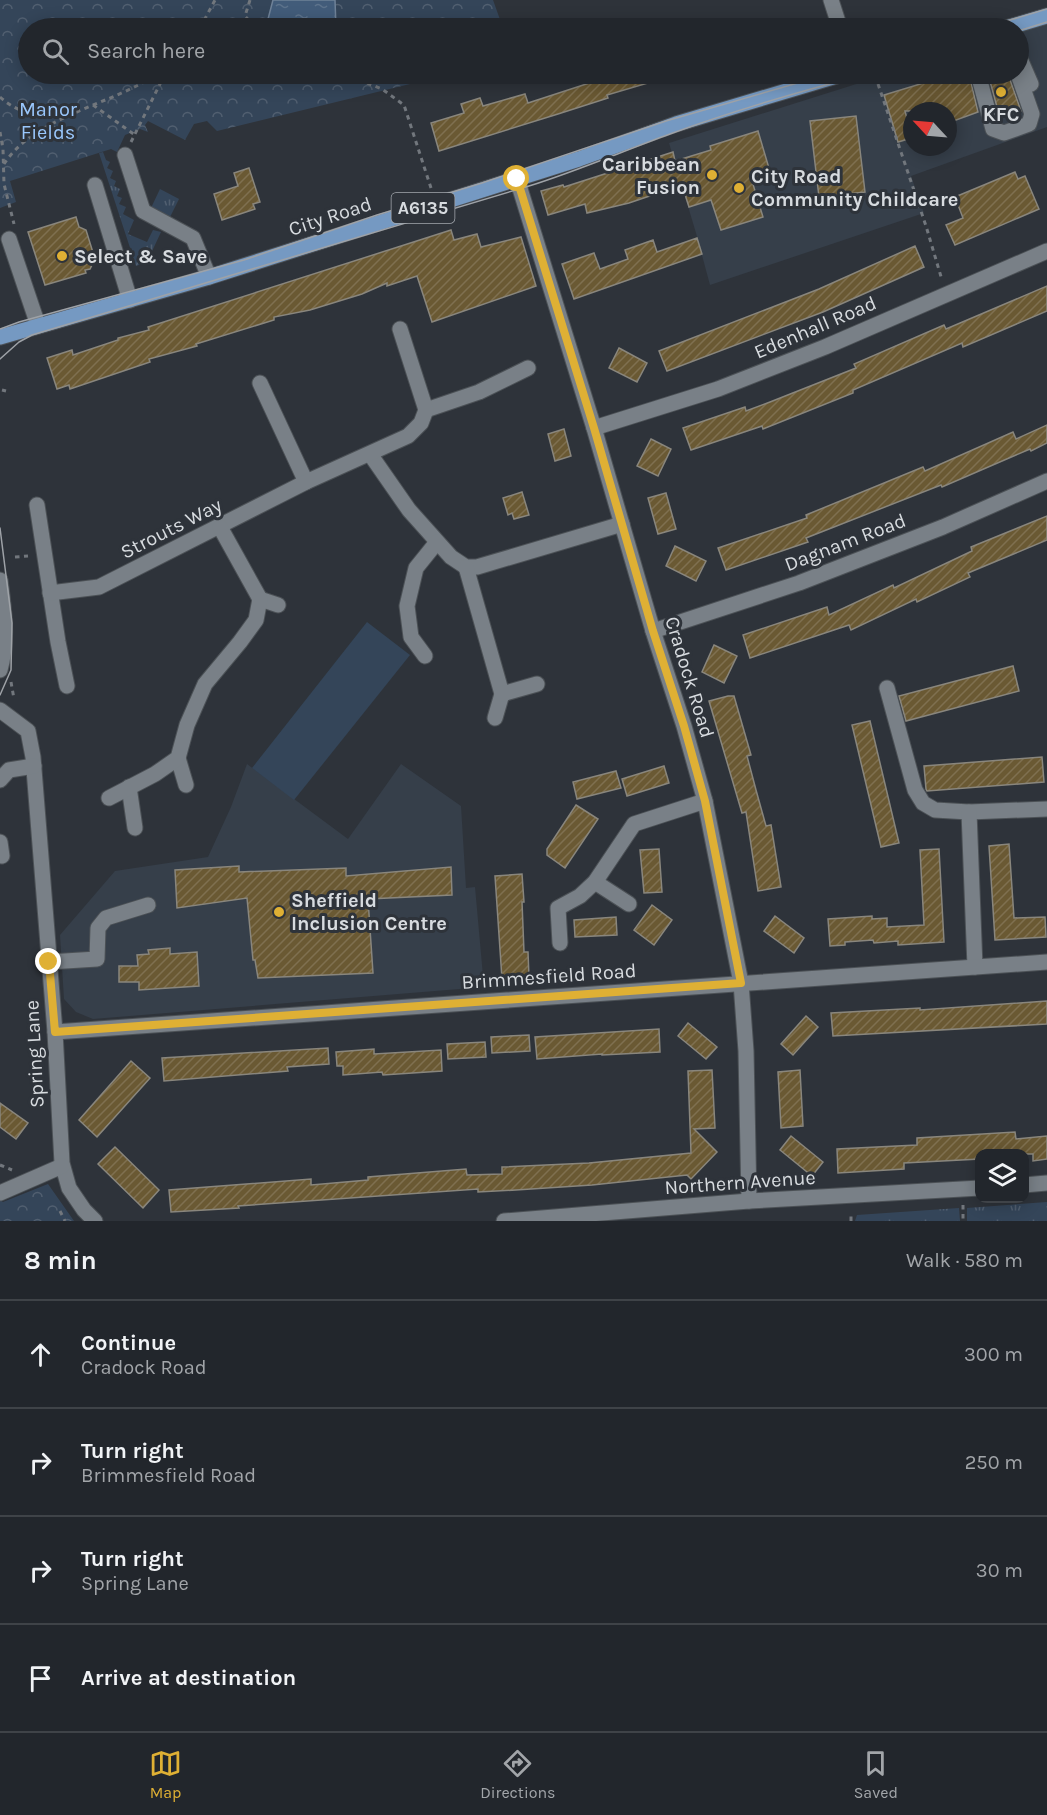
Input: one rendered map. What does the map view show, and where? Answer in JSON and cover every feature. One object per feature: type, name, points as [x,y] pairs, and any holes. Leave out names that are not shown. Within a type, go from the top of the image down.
[{"type":"main road","points":[[1029,21],[1047,16]]},
{"type":"main road","name":"City Road","points":[[1,338],[38,325],[210,277],[517,179],[676,124],[810,84]]},
{"type":"street","points":[[831,0],[837,18]]},
{"type":"street","points":[[1029,82],[1040,111]]},
{"type":"street","points":[[981,84],[993,129],[1004,132],[1029,124],[1032,114],[1022,84]]},
{"type":"street","points":[[125,155],[143,211],[193,237],[210,277]]},
{"type":"street","name":"Cradock Road","points":[[517,179],[705,801],[741,983],[746,1051],[749,1202]]},
{"type":"street","points":[[95,185],[130,300]]},
{"type":"street","points":[[9,238],[38,325]]},
{"type":"street","name":"Edenhall Road","points":[[594,428],[718,389],[825,347],[1047,251]]},
{"type":"street","points":[[400,329],[426,410],[479,392],[528,368]]},
{"type":"street","points":[[260,383],[306,482]]},
{"type":"street","name":"Strouts Way","points":[[50,593],[99,587],[306,482],[408,436],[421,423],[426,410]]},
{"type":"street","points":[[370,454],[409,510],[436,542],[451,557],[466,567],[477,567],[622,524]]},
{"type":"street","name":"Dagnam Road","points":[[653,631],[799,584],[932,531],[1047,481]]},
{"type":"street","points":[[37,505],[58,642],[68,686]]},
{"type":"street","points":[[186,785],[178,758],[187,725],[205,684],[256,620],[260,599],[220,527]]},
{"type":"street","points":[[425,656],[411,637],[407,606],[416,568],[436,542]]},
{"type":"street","points":[[466,567],[502,694],[495,718]]},
{"type":"street","points":[[0,580],[4,604],[5,641],[0,670]]},
{"type":"street","points":[[260,599],[278,605]]},
{"type":"street","points":[[502,694],[537,684]]},
{"type":"street","points":[[886,688],[915,790],[922,803],[935,810],[969,812],[1047,809]]},
{"type":"street","name":"Spring Lane","points":[[0,710],[28,731],[34,766],[55,1032],[62,1166],[69,1188],[84,1210],[95,1221]]},
{"type":"street","points":[[109,798],[155,774],[178,758]]},
{"type":"street","points":[[0,780],[9,770],[34,766]]},
{"type":"street","points":[[129,788],[135,828]]},
{"type":"street","points":[[560,943],[558,908],[580,896],[595,882],[634,824],[705,801]]},
{"type":"street","points":[[969,812],[975,967]]},
{"type":"street","points":[[595,882],[629,904]]},
{"type":"street","points":[[49,962],[97,959],[98,928],[106,918],[148,905]]},
{"type":"street","name":"Brimmesfield Road","points":[[55,1032],[1047,962]]},
{"type":"street","points":[[0,1193],[62,1166]]},
{"type":"street","points":[[1029,1185],[1047,1183]]},
{"type":"street","name":"Northern Avenue","points":[[504,1221],[749,1202],[975,1188]]},
{"type":"path","points":[[205,18],[215,0]]},
{"type":"path","points":[[248,18],[246,16],[250,0]]},
{"type":"path","points":[[4,164],[23,142],[69,115],[139,84]]},
{"type":"path","points":[[125,155],[160,84]]},
{"type":"path","points":[[370,84],[382,89],[404,105],[431,188]]},
{"type":"path","points":[[878,84],[946,293]]},
{"type":"path","points":[[0,97],[15,109],[27,114],[69,115]]},
{"type":"path","points":[[93,105],[135,135]]},
{"type":"path","points":[[0,132],[4,183],[18,236],[9,238]]},
{"type":"path","points":[[0,1165],[12,1170]]},
{"type":"path","points":[[60,1211],[65,1221]]},
{"type":"shaded area","points":[[1047,23],[1047,127],[911,176],[924,213],[710,285],[669,143],[856,84],[1029,84],[1029,29]]},
{"type":"shaded area","name":"Sheffield Inclusion Centre","points":[[247,764],[348,839],[401,764],[461,806],[466,888],[475,887],[484,987],[93,1019],[76,1012],[64,999],[60,935],[115,871],[208,857],[231,807]]},
{"type":"green space","name":"Manor Fields","points":[[0,0],[493,0],[499,18],[18,18],[18,84],[410,84],[217,131],[207,121],[194,124],[185,140],[148,121],[145,125],[148,132],[140,129],[125,135],[117,152],[111,149],[10,181],[16,202],[0,208]]},
{"type":"green space","points":[[103,152],[106,160],[110,162],[107,168],[113,171],[110,178],[116,181],[114,186],[120,189],[117,196],[122,198],[119,204],[126,207],[123,214],[134,220],[128,234],[147,242],[153,230],[161,232],[147,262],[136,266],[99,153]]},
{"type":"green space","points":[[160,189],[179,199],[170,217],[151,208]]},
{"type":"green space","points":[[367,622],[410,655],[294,800],[252,768]]},
{"type":"green space","points":[[48,1184],[74,1221],[0,1221],[0,1200],[3,1202]]},
{"type":"green space","points":[[1047,1202],[1047,1221],[967,1221],[967,1208]]},
{"type":"green space","points":[[959,1208],[960,1221],[855,1221],[857,1215]]},
{"type":"water","points":[[273,0],[335,0],[336,18],[268,18]]},
{"type":"building","points":[[586,84],[645,84],[607,95],[608,98],[439,151],[431,123],[464,113],[461,104],[480,98],[483,106],[525,94],[528,103]]},
{"type":"building","points":[[920,84],[971,84],[978,112],[957,120],[957,102],[903,102],[903,141],[898,142],[884,95]]},
{"type":"building","points":[[991,84],[1012,84],[1021,111],[1000,118]]},
{"type":"building","points":[[856,116],[865,192],[819,197],[810,121]]},
{"type":"building","points":[[758,131],[771,175],[752,181],[763,217],[721,230],[711,200],[689,207],[682,185],[629,203],[587,213],[585,204],[548,215],[541,191],[563,185],[564,187],[673,152],[675,161],[711,150],[710,146]]},
{"type":"building","points":[[249,168],[260,202],[253,204],[255,209],[222,220],[214,194],[238,186],[234,173]]},
{"type":"building","points":[[1015,172],[1018,179],[1025,176],[1039,209],[955,245],[946,225],[963,218],[955,197]]},
{"type":"building","points":[[76,217],[79,227],[86,230],[95,259],[90,269],[85,270],[86,273],[45,285],[28,232]]},
{"type":"building","points":[[451,230],[454,240],[477,234],[481,247],[521,237],[536,286],[432,322],[417,276],[387,286],[387,283],[362,294],[310,310],[274,317],[274,320],[196,344],[197,346],[149,359],[150,362],[70,389],[69,385],[57,389],[47,358],[72,350],[73,355],[118,340],[118,338],[149,330],[148,327]]},
{"type":"building","points":[[697,238],[702,254],[574,299],[562,264],[594,253],[600,269],[628,259],[625,250],[653,240],[657,252]]},
{"type":"building","points":[[915,246],[924,267],[823,312],[667,371],[659,351],[819,289]]},
{"type":"building","points":[[1047,286],[1047,311],[963,347],[962,343],[853,390],[853,393],[763,429],[762,426],[691,450],[683,428],[745,407],[746,411],[770,402],[856,368],[854,364],[944,325],[946,329]]},
{"type":"building","points":[[619,348],[647,363],[637,382],[609,368]]},
{"type":"building","points":[[1047,425],[1047,443],[1031,451],[1030,449],[942,487],[941,485],[806,538],[808,542],[726,570],[718,548],[807,518],[806,515],[923,467],[925,471],[1013,432],[1016,439]]},
{"type":"building","points":[[564,429],[571,456],[555,461],[548,434]]},
{"type":"building","points":[[651,439],[671,449],[658,476],[637,466]]},
{"type":"building","points":[[522,492],[529,515],[514,519],[512,513],[508,515],[503,498]]},
{"type":"building","points":[[666,493],[676,529],[658,534],[648,498]]},
{"type":"building","points":[[1047,516],[1047,540],[968,573],[970,577],[917,602],[916,599],[851,630],[849,625],[750,658],[743,635],[827,607],[829,615],[893,585],[894,588],[972,551],[971,547]]},
{"type":"building","points":[[675,546],[706,561],[696,581],[666,566]]},
{"type":"building","points":[[714,645],[737,656],[724,683],[702,672]]},
{"type":"building","points":[[1013,666],[1019,691],[906,721],[899,696]]},
{"type":"building","points":[[734,696],[751,755],[747,756],[766,826],[771,825],[781,887],[758,891],[746,812],[742,813],[709,701]]},
{"type":"building","points":[[870,721],[899,843],[881,847],[852,725]]},
{"type":"building","points":[[1042,757],[1044,782],[927,791],[926,789],[924,766]]},
{"type":"building","points":[[664,766],[669,783],[627,796],[622,779]]},
{"type":"building","points":[[616,771],[621,788],[577,799],[573,782]]},
{"type":"building","points":[[576,805],[598,819],[565,868],[547,855],[547,849]]},
{"type":"building","points":[[1009,844],[1014,918],[1045,917],[1046,937],[995,940],[989,846]]},
{"type":"building","points":[[659,849],[662,892],[644,893],[640,850]]},
{"type":"building","points":[[939,849],[944,942],[898,945],[898,941],[874,943],[873,940],[845,942],[845,945],[830,946],[828,919],[872,916],[872,919],[887,918],[887,927],[924,925],[920,850]]},
{"type":"building","points":[[239,866],[239,872],[346,868],[346,876],[451,867],[452,895],[368,899],[373,973],[258,978],[255,960],[253,960],[247,898],[177,908],[175,870]]},
{"type":"building","points":[[522,874],[524,952],[528,952],[529,977],[502,979],[495,876]]},
{"type":"building","points":[[652,905],[672,920],[654,945],[634,930]]},
{"type":"building","points":[[775,916],[804,938],[794,953],[764,931]]},
{"type":"building","points":[[616,917],[617,935],[575,937],[574,920]]},
{"type":"building","points":[[170,948],[170,954],[197,952],[199,986],[139,990],[139,982],[119,982],[119,966],[138,966],[137,955],[149,954],[148,950]]},
{"type":"building","points":[[1047,1001],[1047,1024],[833,1036],[831,1013],[920,1008],[920,1010]]},
{"type":"building","points":[[806,1016],[818,1027],[793,1055],[781,1044]]},
{"type":"building","points":[[688,1023],[717,1047],[706,1059],[678,1036]]},
{"type":"building","points":[[659,1029],[660,1052],[537,1059],[535,1037]]},
{"type":"building","points":[[529,1035],[530,1051],[492,1053],[491,1037]]},
{"type":"building","points":[[485,1042],[486,1057],[448,1059],[447,1044]]},
{"type":"building","points":[[328,1048],[329,1064],[287,1067],[288,1071],[164,1081],[162,1058]]},
{"type":"building","points":[[374,1049],[374,1054],[441,1050],[442,1071],[343,1075],[343,1066],[337,1066],[336,1052]]},
{"type":"building","points":[[131,1061],[150,1078],[97,1137],[79,1120]]},
{"type":"building","points":[[712,1070],[715,1128],[694,1129],[717,1152],[691,1179],[687,1175],[592,1185],[478,1192],[478,1189],[171,1212],[169,1190],[311,1179],[311,1185],[368,1180],[368,1177],[466,1169],[467,1175],[502,1174],[502,1167],[589,1163],[691,1153],[688,1071]]},
{"type":"building","points":[[800,1070],[803,1126],[781,1128],[778,1072]]},
{"type":"building","points":[[0,1103],[28,1123],[16,1139],[0,1127]]},
{"type":"building","points":[[1015,1132],[1016,1139],[1047,1136],[1047,1159],[1033,1161],[1033,1154],[1029,1154],[1029,1149],[975,1149],[975,1159],[904,1163],[904,1169],[838,1173],[837,1149],[917,1145],[917,1138]]},
{"type":"building","points":[[791,1136],[823,1162],[812,1176],[780,1150]]},
{"type":"building","points":[[115,1147],[159,1190],[143,1208],[98,1164]]},
{"type":"tram line","points":[[1017,18],[1047,9]]},
{"type":"tram line","points":[[1029,28],[1047,22]]},
{"type":"tram line","points":[[0,329],[244,260],[666,121],[794,84]]},
{"type":"tram line","points":[[0,359],[19,342],[32,335],[529,186],[719,117],[830,84]]},
{"type":"tram line","points":[[0,528],[12,623],[11,670],[0,695]]},
{"type":"place","name":"KFC","points":[[1001,92]]},
{"type":"place","name":"Caribbean Fusion","points":[[712,175]]},
{"type":"place","name":"City Road Community Childcare","points":[[739,188]]},
{"type":"place","name":"Select & Save","points":[[62,256]]},
{"type":"place","name":"Sheffield Inclusion Centre","points":[[279,912]]},
{"type":"route","points":[[49,962],[55,1032],[741,983],[705,801],[517,179]]}]
